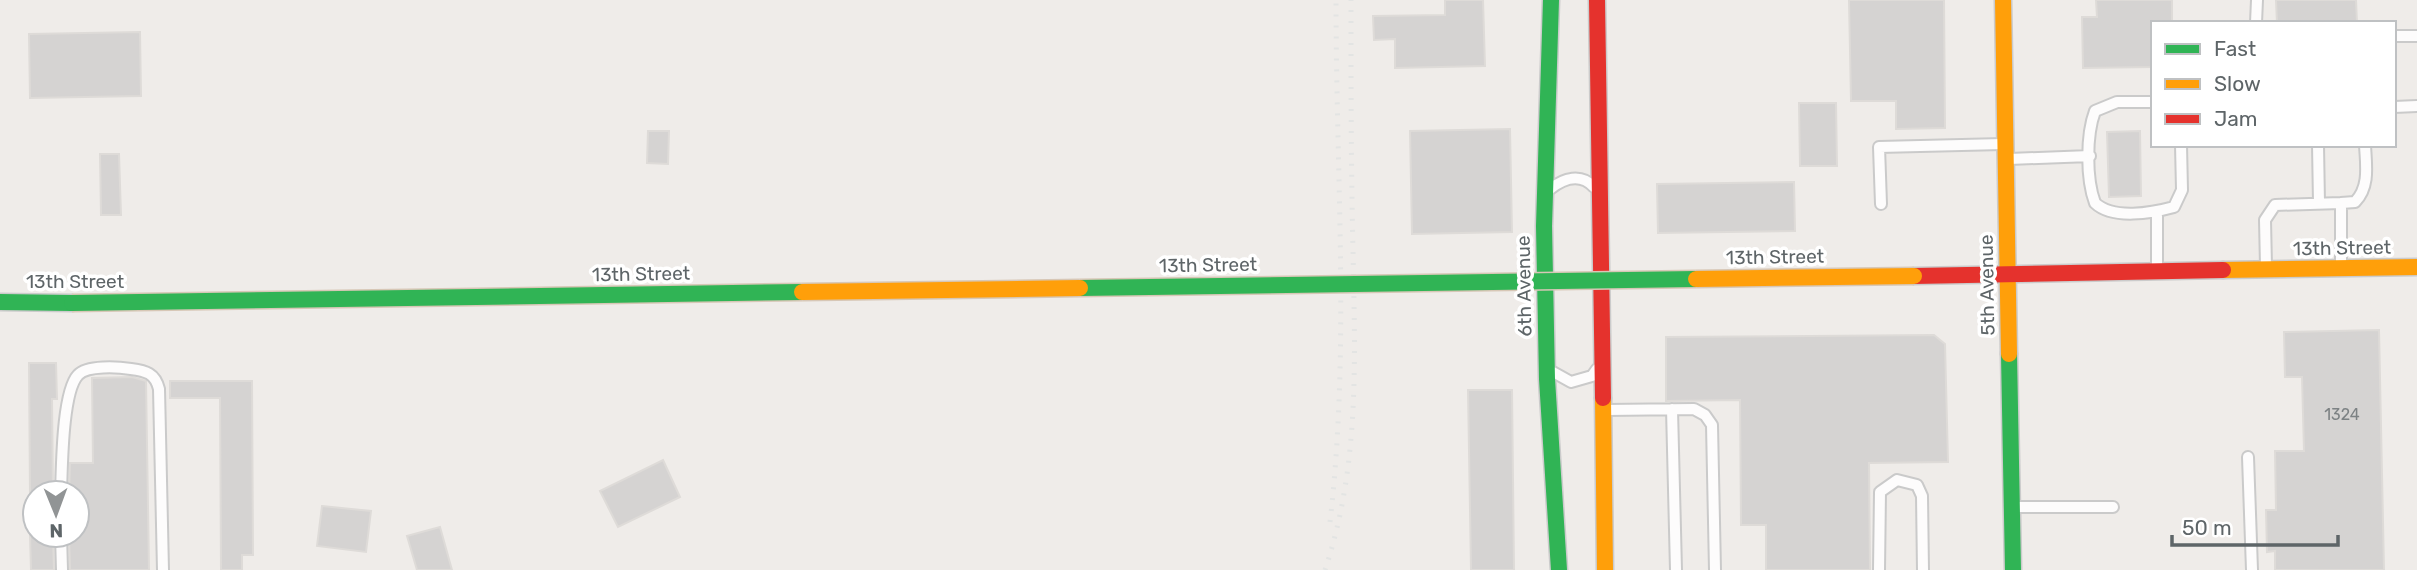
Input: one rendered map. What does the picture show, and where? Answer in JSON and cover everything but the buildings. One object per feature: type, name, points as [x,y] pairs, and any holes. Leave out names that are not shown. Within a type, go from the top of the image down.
[{"type":"main road","name":"6th Avenue","points":[[1551,0],[1545,194],[1546,365],[1559,570]]},
{"type":"main road","points":[[1597,0],[1605,570]]},
{"type":"main road","name":"5th Avenue","points":[[2003,0],[2013,570]]},
{"type":"main road","name":"13th Street","points":[[0,302],[2157,273],[2417,267]]},
{"type":"lane","points":[[2256,21],[2257,0]]},
{"type":"lane","points":[[2396,36],[2417,36]]},
{"type":"lane","points":[[2151,102],[2117,102],[2095,111],[2091,122],[2091,192],[2101,208],[2112,212],[2157,212],[2174,207],[2179,202],[2181,147]]},
{"type":"lane","points":[[2396,107],[2417,106]]},
{"type":"lane","points":[[1881,204],[1879,147],[2090,156]]},
{"type":"lane","points":[[2318,147],[2319,203]]},
{"type":"lane","points":[[2266,271],[2265,220],[2268,212],[2275,205],[2286,203],[2355,202],[2362,195],[2366,182],[2365,147]]},
{"type":"lane","points":[[1545,194],[1558,183],[1580,178],[1592,184],[1599,196]]},
{"type":"lane","points":[[2341,203],[2341,269]]},
{"type":"lane","points":[[2157,212],[2157,273]]},
{"type":"lane","points":[[1546,365],[1558,376],[1571,382],[1592,376],[1602,363]]},
{"type":"lane","points":[[61,479],[62,445],[71,387],[79,374],[88,369],[130,369],[150,373],[157,378],[163,570]]},
{"type":"lane","points":[[1603,410],[1693,410],[1705,415],[1712,425],[1715,570]]},
{"type":"lane","points":[[1672,410],[1676,570]]},
{"type":"lane","points":[[2248,457],[2252,570]]},
{"type":"lane","points":[[1880,570],[1880,492],[1897,480],[1917,485],[1922,496],[1923,570]]},
{"type":"lane","points":[[2012,508],[2113,507]]},
{"type":"lane","points":[[61,549],[62,570]]},
{"type":"railway","points":[[1330,522],[1336,457],[1341,327],[1336,0]]},
{"type":"railway","points":[[1325,570],[1344,491],[1353,412],[1351,0]]},
{"type":"traffic: fast","points":[[1551,0],[1544,226],[1547,379],[1559,570]]},
{"type":"traffic: fast","points":[[1080,288],[1696,279]]},
{"type":"traffic: fast","points":[[72,303],[802,292]]},
{"type":"traffic: fast","points":[[0,302],[72,303]]},
{"type":"traffic: fast","points":[[2009,354],[2013,570]]},
{"type":"traffic: slow","points":[[2003,0],[2009,354]]},
{"type":"traffic: slow","points":[[2223,270],[2417,267]]},
{"type":"traffic: slow","points":[[1696,279],[1914,276]]},
{"type":"traffic: slow","points":[[802,292],[1080,288]]},
{"type":"traffic: slow","points":[[1603,398],[1605,570]]},
{"type":"traffic: jam","points":[[1597,0],[1603,398]]},
{"type":"traffic: jam","points":[[1914,276],[2223,270]]}]
